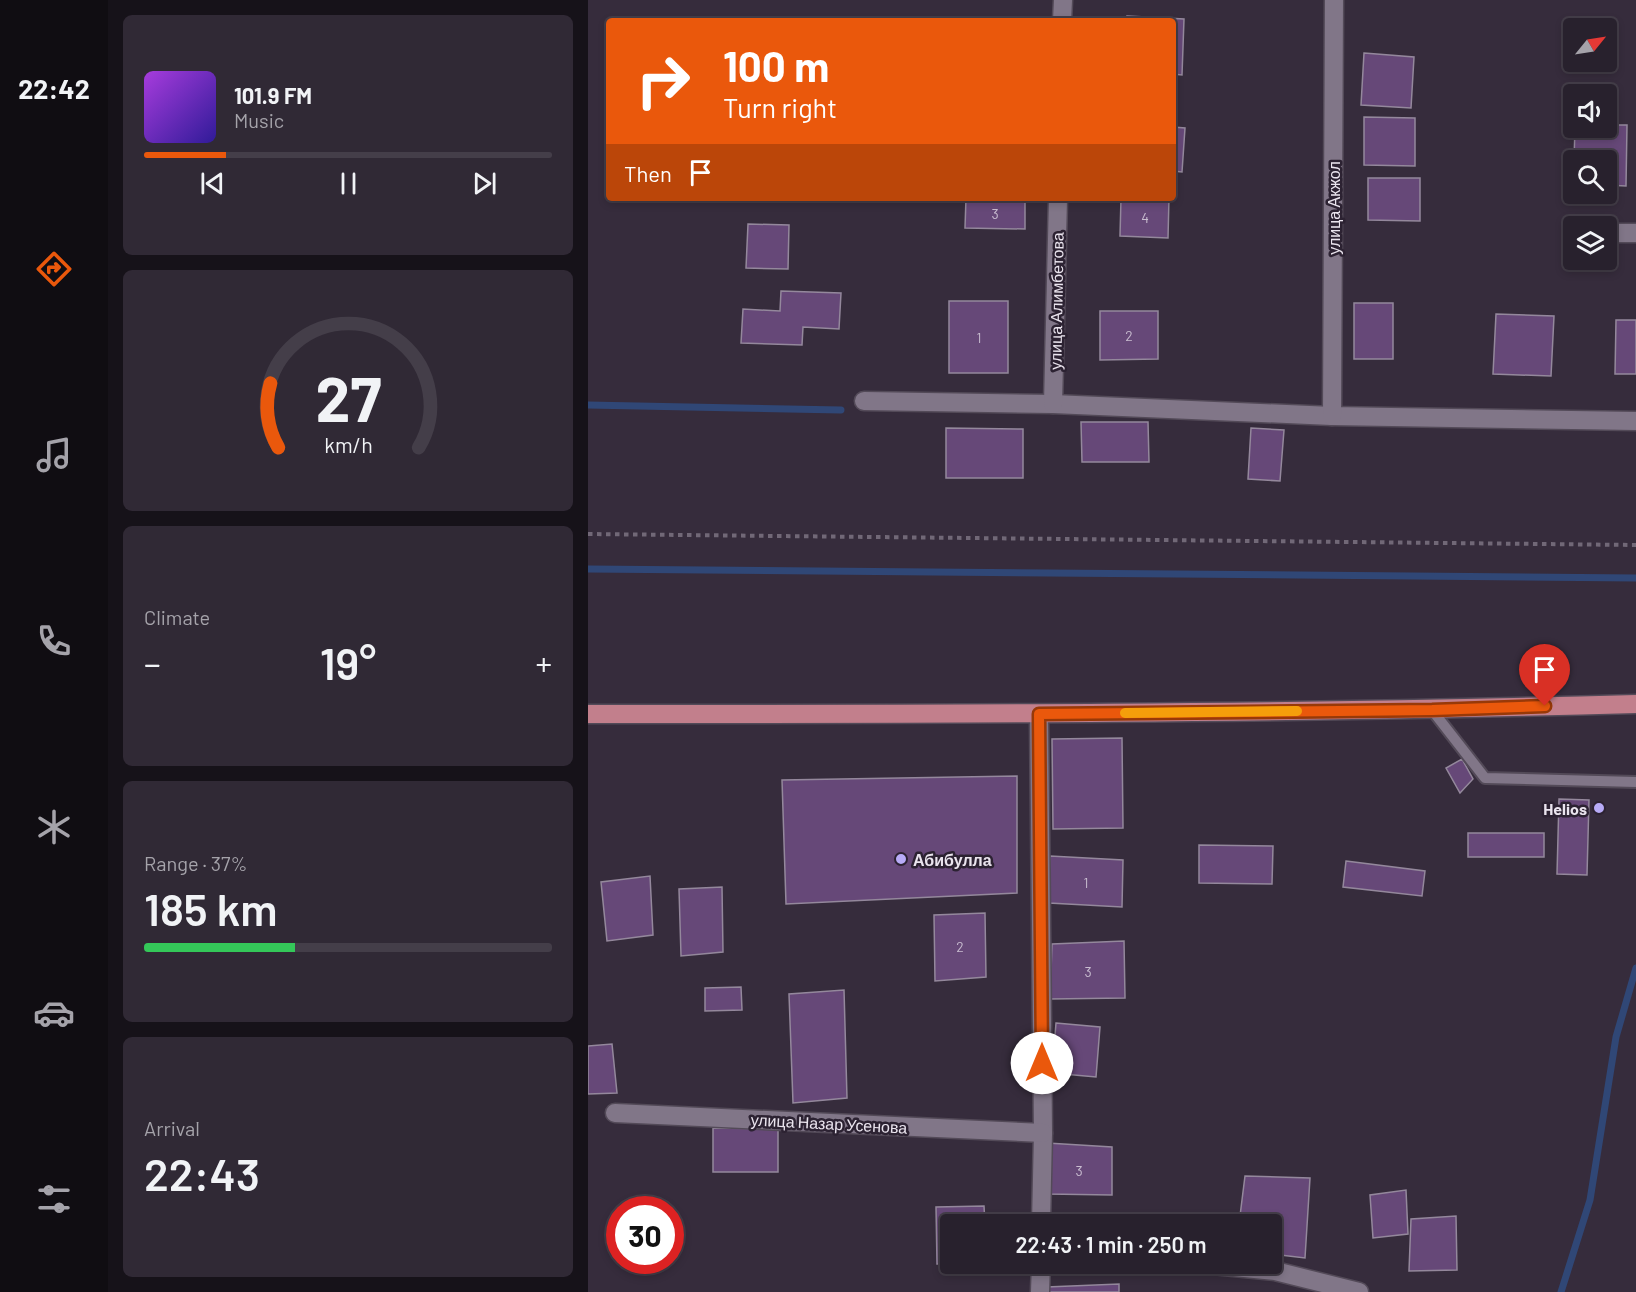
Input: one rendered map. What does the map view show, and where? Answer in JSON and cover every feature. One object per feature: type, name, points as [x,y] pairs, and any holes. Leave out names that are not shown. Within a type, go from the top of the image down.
[{"type":"main road","points":[[588,714],[1039,714],[1432,710],[1636,704]]},
{"type":"street","points":[[1062,18],[1063,0]]},
{"type":"street","name":"улица Акжол","points":[[1332,416],[1334,0]]},
{"type":"street","name":"улица Алимбетова","points":[[1053,404],[1058,201]]},
{"type":"street","points":[[1617,233],[1636,233]]},
{"type":"street","points":[[864,401],[1053,404],[1332,416],[1636,421]]},
{"type":"street","points":[[1039,714],[1041,1214]]},
{"type":"street","name":"улица Назар Усенова","points":[[615,1113],[1042,1132]]},
{"type":"street","points":[[1282,1273],[1359,1292]]},
{"type":"street","points":[[1040,1292],[1041,1274]]},
{"type":"lane","points":[[1432,710],[1485,778],[1636,782]]},
{"type":"path","points":[[588,534],[1636,544]]},
{"type":"building","points":[[1127,16],[1165,18],[1127,18]]},
{"type":"building","points":[[1176,19],[1184,19],[1182,75],[1176,74]]},
{"type":"building","points":[[1364,53],[1414,57],[1411,108],[1361,105]]},
{"type":"building","points":[[1364,117],[1415,118],[1415,166],[1364,165]]},
{"type":"building","points":[[1617,125],[1627,125],[1626,186],[1617,186],[1617,150],[1574,150],[1575,138],[1617,138]]},
{"type":"building","points":[[1176,127],[1185,128],[1182,172],[1176,171]]},
{"type":"building","points":[[1368,178],[1420,178],[1420,221],[1368,220]]},
{"type":"building","points":[[966,201],[1025,201],[1025,229],[965,228]]},
{"type":"building","points":[[1121,201],[1169,201],[1168,238],[1120,236]]},
{"type":"building","points":[[748,224],[789,225],[788,269],[746,268]]},
{"type":"building","points":[[781,291],[841,293],[839,329],[803,327],[802,345],[741,343],[743,309],[780,311]]},
{"type":"building","points":[[949,301],[1008,301],[1008,373],[949,373]]},
{"type":"building","points":[[1354,303],[1393,303],[1393,359],[1354,359]]},
{"type":"building","points":[[1100,311],[1158,311],[1158,359],[1100,360]]},
{"type":"building","points":[[1496,314],[1554,316],[1551,376],[1493,374]]},
{"type":"building","points":[[1616,320],[1636,320],[1636,374],[1615,374]]},
{"type":"building","points":[[1081,422],[1148,422],[1149,462],[1082,462]]},
{"type":"building","points":[[946,428],[1023,429],[1023,478],[946,478]]},
{"type":"building","points":[[1251,428],[1284,430],[1280,481],[1248,479]]},
{"type":"building","points":[[1122,738],[1123,828],[1053,829],[1052,739]]},
{"type":"building","points":[[1462,759],[1473,779],[1460,793],[1446,768]]},
{"type":"building","name":"Абибулла","points":[[1017,776],[1017,893],[786,904],[782,780]]},
{"type":"building","points":[[1559,799],[1589,800],[1587,875],[1557,874]]},
{"type":"building","points":[[1468,833],[1544,833],[1544,857],[1468,857]]},
{"type":"building","points":[[1199,845],[1273,846],[1272,884],[1199,883]]},
{"type":"building","points":[[1050,856],[1123,860],[1122,907],[1049,903]]},
{"type":"building","points":[[1346,861],[1425,871],[1422,896],[1343,887]]},
{"type":"building","points":[[650,876],[653,935],[607,941],[601,882]]},
{"type":"building","points":[[722,887],[723,952],[681,956],[679,889]]},
{"type":"building","points":[[985,913],[986,977],[935,981],[934,915]]},
{"type":"building","points":[[1124,941],[1125,998],[1050,999],[1052,944]]},
{"type":"building","points":[[741,987],[742,1010],[705,1011],[705,988]]},
{"type":"building","points":[[844,990],[847,1098],[793,1103],[789,994]]},
{"type":"building","points":[[1056,1023],[1100,1027],[1096,1077],[1052,1073]]},
{"type":"building","points":[[612,1044],[617,1093],[588,1094],[588,1046]]},
{"type":"building","points":[[713,1128],[778,1129],[778,1172],[713,1172]]},
{"type":"building","points":[[1047,1143],[1112,1147],[1112,1195],[1047,1194]]},
{"type":"building","points":[[1245,1176],[1310,1178],[1305,1258],[1282,1255],[1282,1214],[1240,1214]]},
{"type":"building","points":[[1406,1190],[1408,1234],[1373,1238],[1370,1195]]},
{"type":"building","points":[[984,1206],[984,1214],[940,1214],[940,1264],[937,1264],[936,1207]]},
{"type":"building","points":[[1456,1216],[1457,1270],[1409,1271],[1411,1219]]},
{"type":"building","points":[[1119,1284],[1119,1292],[1047,1292],[1047,1287]]},
{"type":"waterway","points":[[588,405],[841,410]]},
{"type":"waterway","points":[[588,569],[1636,578]]},
{"type":"waterway","points":[[1561,1292],[1590,1200],[1616,1037],[1636,968]]},
{"type":"slow traffic","points":[[1125,713],[1297,711]]},
{"type":"place","name":"Helios","points":[[1599,808]]},
{"type":"place","name":"Абибулла","points":[[901,859]]},
{"type":"route","points":[[1042,1063],[1039,714],[1432,710],[1545,706]]}]
